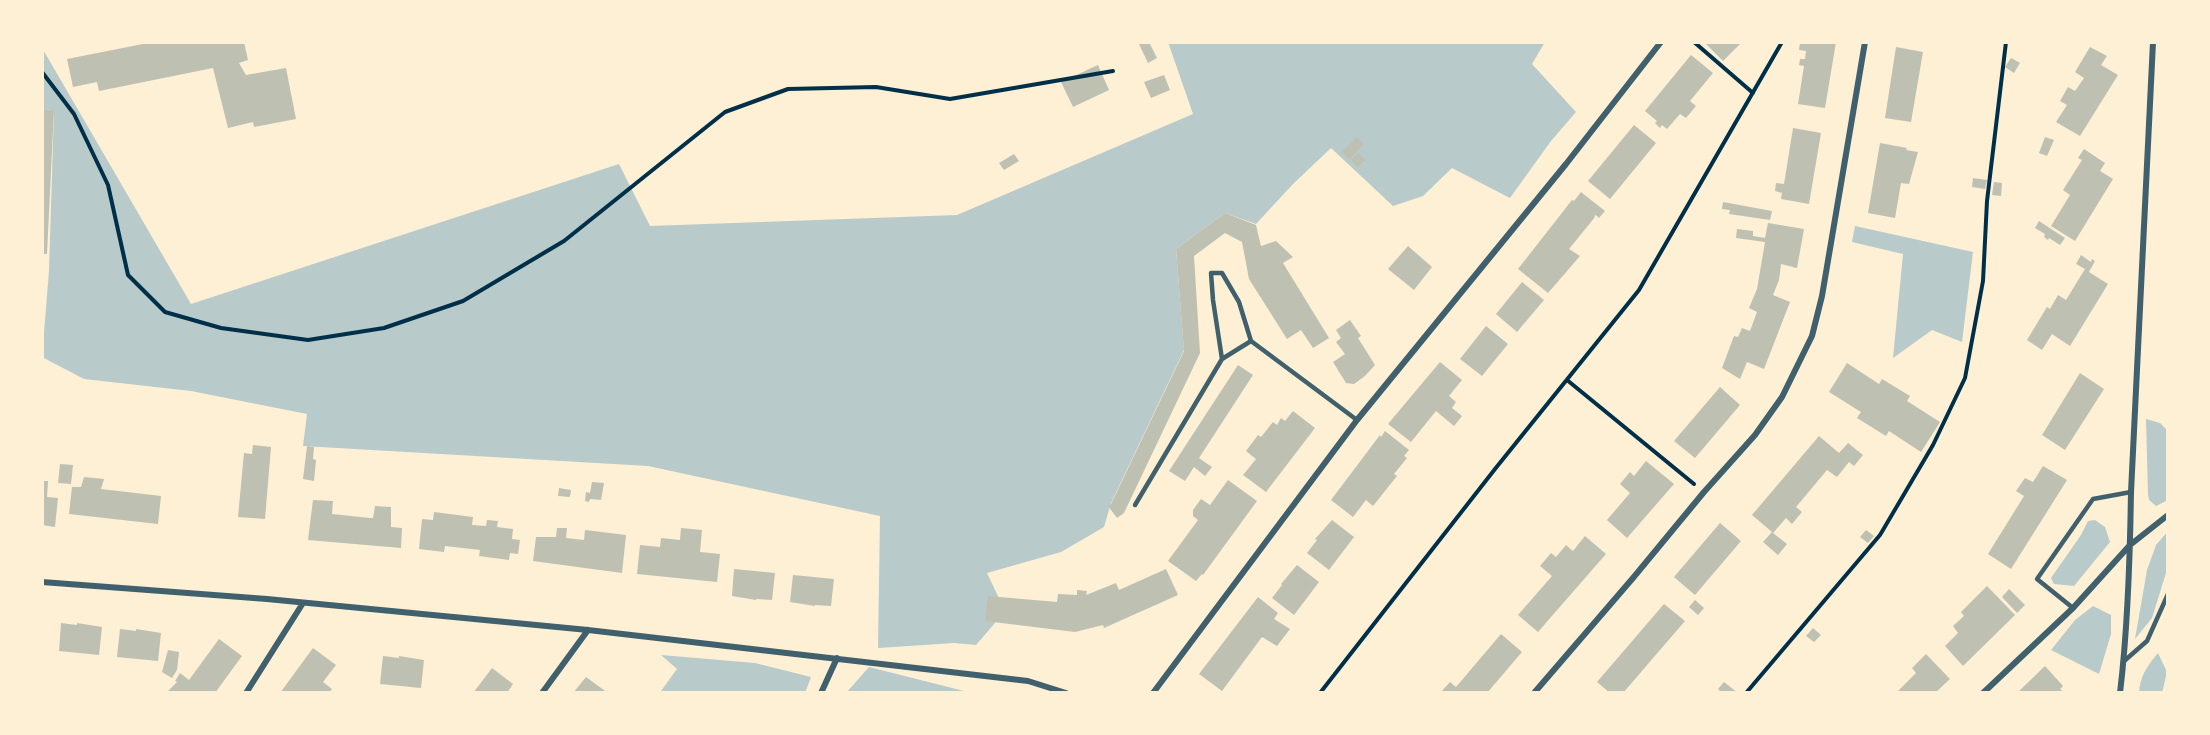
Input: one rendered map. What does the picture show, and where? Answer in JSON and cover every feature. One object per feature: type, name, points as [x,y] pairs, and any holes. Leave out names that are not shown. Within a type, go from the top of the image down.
[{"type":"street","points":[[1153,693],[1357,420],[1551,182],[1661,42]]},
{"type":"street","points":[[1534,693],[1755,435],[1782,397],[1812,336],[1822,296],[1865,42]]},
{"type":"street","points":[[2120,693],[2130,545],[2153,42]]},
{"type":"street","points":[[1983,693],[2073,608],[2130,545],[2168,514]]},
{"type":"street","points":[[42,582],[303,603],[588,630],[1028,681],[1066,693]]},
{"type":"street","points":[[246,693],[303,603]]},
{"type":"street","points":[[542,693],[588,630]]},
{"type":"street","points":[[821,693],[837,658]]},
{"type":"lane","points":[[1222,360],[1211,273],[1222,273],[1239,302],[1251,341],[1357,420]]},
{"type":"lane","points":[[1135,505],[1222,360],[1251,341]]},
{"type":"lane","points":[[2073,608],[2037,579],[2093,500],[2131,492]]},
{"type":"lane","points":[[2123,662],[2147,641],[2168,594]]},
{"type":"path","points":[[1694,42],[1754,93]]},
{"type":"path","points":[[1320,693],[1639,290],[1782,42]]},
{"type":"path","points":[[1746,693],[1880,535],[1933,445],[1965,378],[1983,281],[1987,201],[2006,42]]},
{"type":"path","points":[[42,72],[74,114],[108,185],[128,275],[165,312],[221,328],[308,340],[384,328],[463,301],[564,241],[725,112],[788,89],[876,87],[950,99],[1113,71]]},
{"type":"path","points":[[1567,380],[1704,492]]},
{"type":"shaded area","points":[[1168,42],[1545,42],[1532,64],[1576,112],[1551,141],[1510,198],[1452,168],[1423,196],[1393,206],[1331,148],[1256,224],[1225,213],[1176,249],[1184,350],[1111,503],[1104,527],[1061,552],[987,573],[998,596],[995,623],[976,645],[954,643],[878,648],[880,516],[648,466],[303,446],[307,414],[191,391],[84,379],[42,357],[49,271],[54,110],[42,109],[42,50],[191,304],[619,164],[650,226],[957,215],[1193,114]]},
{"type":"shaded area","points":[[1855,226],[1973,252],[1962,342],[1932,330],[1893,358],[1903,254],[1852,242]]},
{"type":"shaded area","points":[[2146,419],[2160,423],[2168,431],[2168,500],[2156,506],[2149,500],[2148,495]]},
{"type":"shaded area","points":[[2095,520],[2105,527],[2110,542],[2074,586],[2054,584],[2051,578],[2088,521]]},
{"type":"shaded area","points":[[2168,531],[2166,573],[2152,618],[2135,639],[2147,570],[2156,545]]},
{"type":"shaded area","points":[[2093,606],[2111,615],[2111,634],[2099,674],[2051,650],[2075,620]]},
{"type":"shaded area","points":[[2158,653],[2167,672],[2162,693],[2139,693],[2145,672]]},
{"type":"shaded area","points":[[661,655],[755,663],[811,677],[805,693],[664,693],[661,691],[677,669]]},
{"type":"shaded area","points":[[869,667],[972,693],[846,693]]},
{"type":"building","points":[[153,42],[244,42],[248,60],[239,63],[246,75],[286,68],[296,119],[254,127],[253,122],[228,128],[213,68],[99,91],[97,82],[73,87],[67,59]]},
{"type":"building","points":[[1138,42],[1149,42],[1157,58],[1148,63]]},
{"type":"building","points":[[1704,42],[1742,42],[1723,61]]},
{"type":"building","points":[[1800,42],[1836,42],[1825,108],[1798,104],[1804,66],[1799,65],[1800,59],[1805,59],[1806,51],[1799,50]]},
{"type":"building","points":[[1896,47],[1923,52],[1911,122],[1885,118]]},
{"type":"building","points":[[2090,47],[2107,56],[2101,65],[2118,75],[2080,136],[2056,122],[2067,105],[2060,101],[2068,87],[2075,91],[2084,78],[2075,72]]},
{"type":"building","points":[[1691,55],[1713,73],[1690,101],[1696,106],[1686,118],[1680,114],[1667,129],[1662,125],[1660,128],[1655,123],[1657,121],[1645,111]]},
{"type":"building","points":[[2011,58],[2020,63],[2014,73],[2005,67]]},
{"type":"building","points":[[1098,65],[1109,90],[1073,107],[1061,82]]},
{"type":"building","points":[[1164,75],[1170,90],[1151,98],[1144,82]]},
{"type":"building","points":[[42,109],[54,110],[47,254],[42,254]]},
{"type":"building","points":[[1634,125],[1656,143],[1610,199],[1588,181]]},
{"type":"building","points":[[1793,128],[1821,133],[1809,204],[1781,199],[1782,193],[1775,191],[1776,183],[1784,184]]},
{"type":"building","points":[[1357,137],[1364,144],[1350,159],[1342,152]]},
{"type":"building","points":[[2045,137],[2054,140],[2047,156],[2039,153]]},
{"type":"building","points":[[1880,143],[1918,152],[1909,184],[1901,183],[1895,218],[1868,213]]},
{"type":"building","points":[[2084,149],[2105,163],[2100,171],[2113,179],[2075,241],[2051,226],[2070,195],[2063,190],[2082,160],[2078,158]]},
{"type":"building","points":[[1358,153],[1365,160],[1358,167],[1351,160]]},
{"type":"building","points":[[1014,154],[1019,161],[1004,170],[999,163]]},
{"type":"building","points":[[1973,178],[1987,180],[1985,189],[1972,187]]},
{"type":"building","points":[[1994,182],[2002,183],[2001,196],[1992,195]]},
{"type":"building","points":[[1581,192],[1605,211],[1599,218],[1594,216],[1569,249],[1580,256],[1548,293],[1518,269],[1572,200],[1574,201]]},
{"type":"building","points":[[1723,202],[1772,211],[1770,220],[1729,214],[1730,210],[1722,209]]},
{"type":"building","points":[[1225,213],[1256,225],[1261,246],[1276,241],[1293,257],[1283,263],[1329,338],[1313,348],[1301,330],[1287,339],[1249,279],[1242,242],[1225,233],[1194,256],[1200,353],[1124,513],[1117,518],[1108,506],[1111,504],[1184,351],[1176,249]]},
{"type":"building","points":[[2039,221],[2065,238],[2060,245],[2049,238],[2048,240],[2044,237],[2045,234],[2035,228]]},
{"type":"building","points":[[1768,223],[1804,229],[1797,268],[1781,264],[1779,280],[1773,295],[1790,302],[1764,369],[1747,362],[1740,379],[1722,368],[1734,336],[1738,337],[1742,328],[1750,331],[1757,312],[1749,308],[1757,289],[1765,242],[1736,238],[1737,229],[1753,231],[1753,236],[1765,238]]},
{"type":"building","points":[[1408,246],[1432,267],[1414,290],[1388,269]]},
{"type":"building","points":[[2081,255],[2091,262],[2092,259],[2095,261],[2089,272],[2108,284],[2070,346],[2052,334],[2042,350],[2027,340],[2047,307],[2050,309],[2058,295],[2066,300],[2085,269],[2076,264]]},
{"type":"building","points":[[1522,282],[1544,300],[1517,332],[1496,314]]},
{"type":"building","points":[[1350,320],[1361,336],[1358,338],[1375,365],[1354,384],[1346,383],[1333,362],[1345,354],[1336,342],[1341,338],[1336,330]]},
{"type":"building","points":[[1486,326],[1508,344],[1482,376],[1460,359]]},
{"type":"building","points":[[1440,362],[1462,380],[1449,396],[1456,402],[1452,408],[1462,416],[1454,426],[1436,411],[1411,442],[1388,424]]},
{"type":"building","points":[[1847,363],[1879,384],[1882,379],[1910,396],[1907,401],[1940,422],[1921,452],[1889,431],[1886,436],[1857,418],[1861,412],[1829,392]]},
{"type":"building","points":[[1238,365],[1253,375],[1199,458],[1212,467],[1205,476],[1194,467],[1185,481],[1169,471]]},
{"type":"building","points":[[2080,373],[2104,389],[2065,450],[2042,435]]},
{"type":"building","points":[[1720,387],[1740,405],[1695,458],[1674,441]]},
{"type":"building","points":[[1293,411],[1315,428],[1266,492],[1243,475],[1256,459],[1246,451],[1258,435],[1261,437],[1273,422],[1277,425],[1281,418],[1285,421]]},
{"type":"building","points":[[1385,431],[1409,450],[1404,456],[1407,458],[1394,474],[1397,476],[1373,506],[1366,500],[1353,517],[1331,500]]},
{"type":"building","points":[[1819,436],[1839,453],[1848,443],[1863,455],[1854,466],[1849,462],[1837,477],[1827,470],[1796,507],[1802,512],[1792,524],[1786,518],[1773,533],[1787,544],[1778,555],[1763,542],[1772,532],[1752,515]]},
{"type":"building","points":[[253,445],[271,447],[265,519],[238,517],[244,453],[252,454]]},
{"type":"building","points":[[307,446],[314,447],[313,459],[316,460],[314,481],[303,479]]},
{"type":"building","points":[[1646,461],[1674,484],[1627,538],[1607,520],[1630,493],[1620,484],[1630,472],[1634,476]]},
{"type":"building","points":[[60,464],[73,465],[71,484],[58,483]]},
{"type":"building","points":[[2043,466],[2067,480],[2011,569],[1988,554],[2024,496],[2016,491],[2025,478],[2033,482]]},
{"type":"building","points":[[84,477],[104,479],[101,489],[161,496],[158,524],[69,514],[72,487],[81,487]]},
{"type":"building","points":[[1228,480],[1257,501],[1203,575],[1196,581],[1168,561],[1198,520],[1193,516],[1193,510],[1201,499],[1210,505]]},
{"type":"building","points":[[42,481],[48,481],[47,497],[58,498],[55,527],[42,525]]},
{"type":"building","points":[[592,482],[604,483],[601,500],[585,501],[586,492],[590,493]]},
{"type":"building","points":[[559,488],[571,490],[570,497],[558,496]]},
{"type":"building","points":[[313,500],[333,501],[332,514],[370,518],[373,518],[375,506],[391,507],[391,527],[402,528],[401,548],[308,540]]},
{"type":"building","points":[[434,512],[473,517],[472,525],[486,526],[487,520],[498,521],[497,527],[513,529],[512,539],[520,540],[518,554],[510,553],[509,560],[479,556],[480,550],[445,546],[444,552],[419,549],[422,519],[433,520]]},
{"type":"building","points":[[1332,520],[1354,537],[1329,570],[1307,553],[1317,540],[1315,539]]},
{"type":"building","points":[[1720,523],[1741,541],[1695,595],[1674,577]]},
{"type":"building","points":[[557,528],[567,528],[566,538],[584,540],[585,530],[626,535],[622,573],[533,561],[536,537],[556,537]]},
{"type":"building","points":[[681,528],[702,530],[700,552],[720,554],[717,582],[637,574],[640,545],[660,547],[661,538],[680,540]]},
{"type":"building","points":[[1866,530],[1874,536],[1868,543],[1860,537]]},
{"type":"building","points":[[1585,536],[1606,554],[1538,632],[1518,615],[1552,576],[1540,566],[1551,553],[1556,557],[1566,545],[1573,551]]},
{"type":"building","points":[[1297,565],[1319,582],[1294,615],[1272,598]]},
{"type":"building","points":[[734,569],[775,573],[772,600],[732,596]]},
{"type":"building","points":[[1166,569],[1178,595],[1104,628],[1103,625],[1075,632],[985,621],[988,596],[1057,602],[1058,594],[1077,595],[1077,590],[1087,591],[1086,595],[1116,583],[1119,590]]},
{"type":"building","points":[[793,575],[834,579],[831,606],[790,602]]},
{"type":"building","points":[[1987,586],[2015,615],[1963,666],[1945,646],[1958,633],[1953,626],[1964,616],[1961,612]]},
{"type":"building","points":[[2009,589],[2025,605],[2017,613],[2002,597]]},
{"type":"building","points":[[1258,597],[1278,613],[1274,619],[1290,629],[1277,646],[1262,637],[1222,691],[1199,674]]},
{"type":"building","points":[[1695,600],[1704,608],[1698,615],[1689,607]]},
{"type":"building","points":[[1664,604],[1685,621],[1623,693],[1610,693],[1597,682]]},
{"type":"building","points":[[61,623],[102,627],[99,655],[59,651]]},
{"type":"building","points":[[1813,628],[1821,635],[1814,642],[1806,636]]},
{"type":"building","points":[[120,629],[161,633],[158,661],[117,657]]},
{"type":"building","points":[[1501,634],[1522,652],[1487,693],[1440,693],[1450,682],[1456,687]]},
{"type":"building","points":[[219,639],[242,656],[215,693],[166,693],[177,682],[175,681],[180,673],[189,680]]},
{"type":"building","points":[[313,648],[336,665],[323,682],[332,689],[329,693],[280,693]]},
{"type":"building","points":[[168,650],[179,652],[177,670],[172,678],[162,672]]},
{"type":"building","points":[[1926,654],[1950,679],[1935,693],[1896,693],[1916,673],[1912,668]]},
{"type":"building","points":[[383,656],[424,660],[421,688],[380,684]]},
{"type":"building","points":[[2045,666],[2063,686],[2060,689],[2065,693],[2017,693]]},
{"type":"building","points":[[492,668],[513,684],[507,693],[473,693]]},
{"type":"building","points":[[586,677],[608,693],[573,693]]},
{"type":"building","points":[[1724,682],[1738,693],[1722,693],[1718,689]]}]
